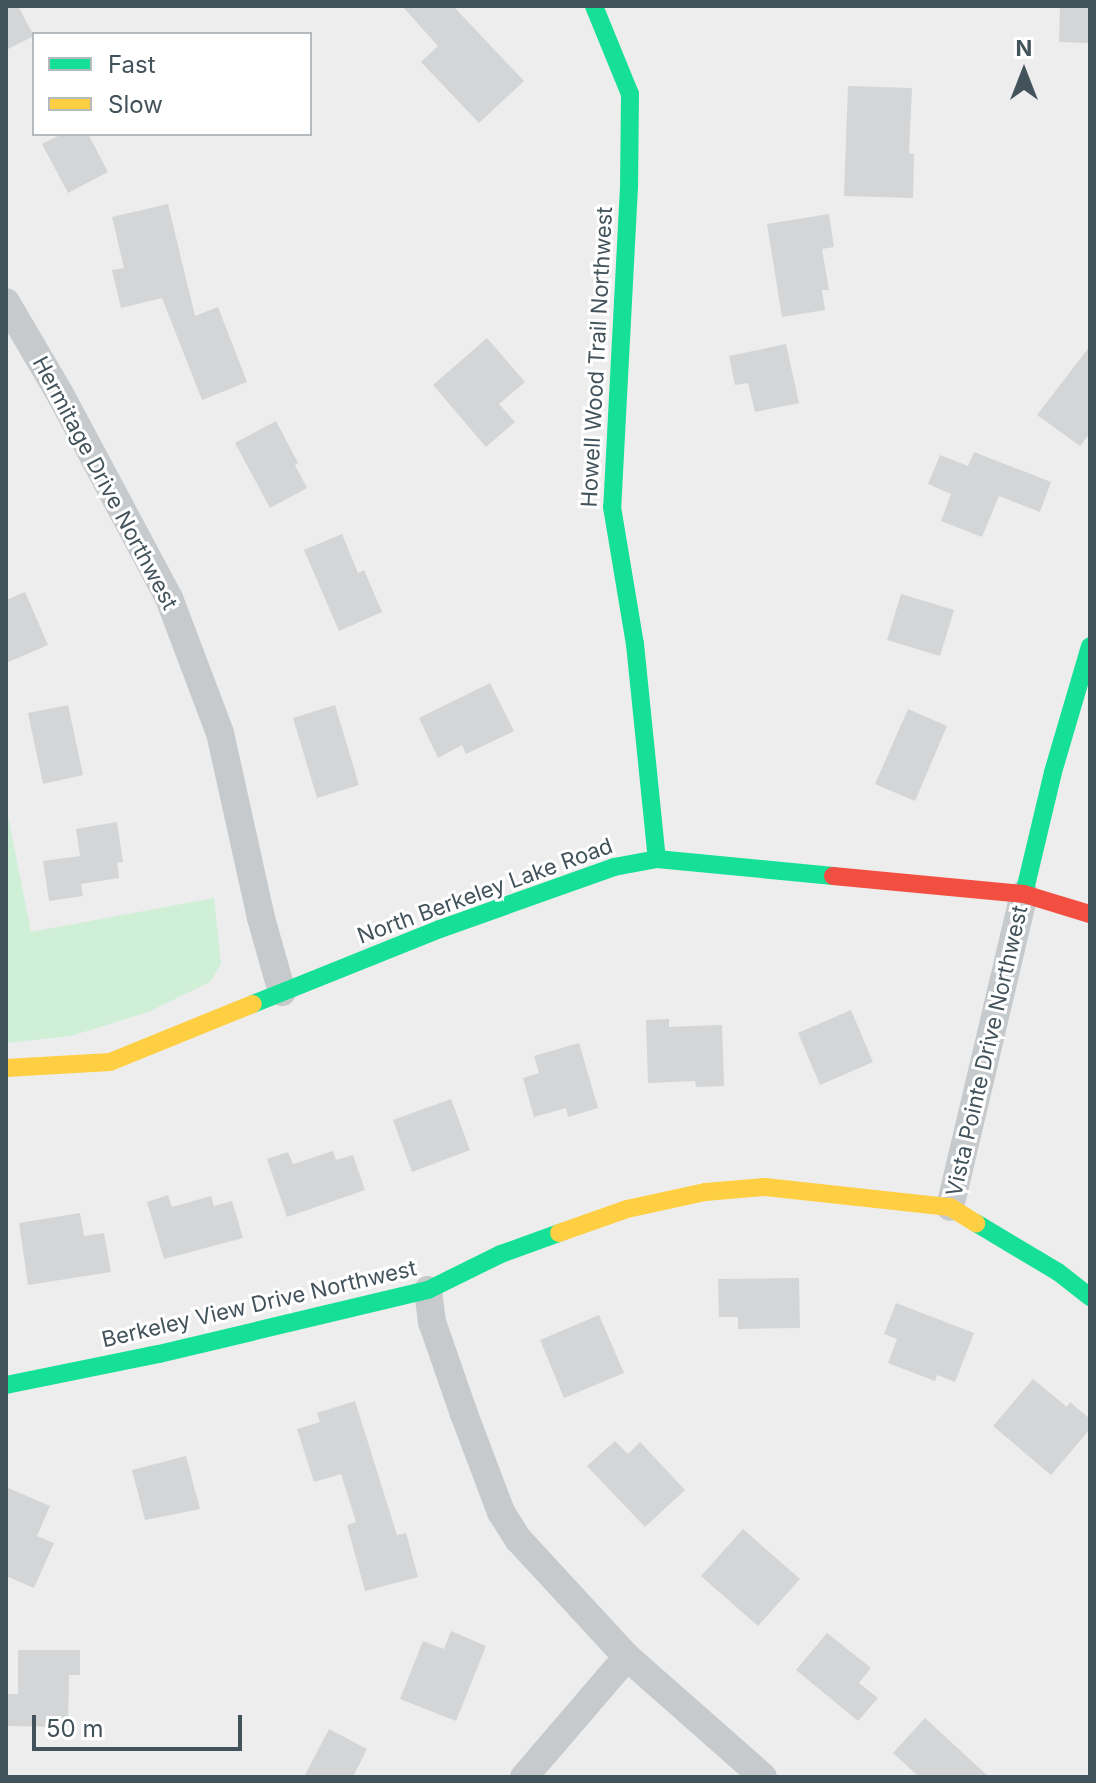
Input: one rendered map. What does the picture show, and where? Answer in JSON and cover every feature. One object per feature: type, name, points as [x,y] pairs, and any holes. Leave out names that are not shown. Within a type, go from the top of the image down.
[{"type":"street","name":"Howell Wood Trail Northwest","points":[[594,6],[630,94],[629,187],[612,507],[635,644],[657,859]]},
{"type":"street","name":"Hermitage Drive Northwest","points":[[6,302],[60,394],[169,598],[220,733],[261,918],[282,992]]},
{"type":"street","points":[[1024,894],[1053,772],[1090,646]]},
{"type":"street","name":"North Berkeley Lake Road","points":[[6,1068],[110,1062],[469,918],[614,867],[657,859],[1024,894],[1090,914]]},
{"type":"street","name":"Vista Pointe Drive Northwest","points":[[950,1207],[1024,894]]},
{"type":"street","name":"Berkeley View Drive Northwest","points":[[13,1384],[159,1354],[428,1290],[501,1254],[627,1209],[705,1192],[765,1187],[950,1207],[1058,1272],[1090,1297]]},
{"type":"street","points":[[428,1290],[432,1322],[501,1512],[518,1539],[627,1657],[763,1777]]},
{"type":"street","points":[[524,1777],[627,1657]]},
{"type":"green space","points":[[6,806],[31,932],[214,898],[221,964],[210,982],[148,1012],[71,1036],[6,1043]]},
{"type":"building","points":[[6,6],[18,6],[32,37],[6,50]]},
{"type":"building","points":[[402,6],[453,6],[524,81],[479,123],[421,62],[438,46]]},
{"type":"building","points":[[1060,6],[1090,6],[1090,43],[1059,42]]},
{"type":"building","points":[[848,86],[912,88],[909,153],[914,154],[913,198],[844,196]]},
{"type":"building","points":[[58,136],[89,136],[108,172],[68,193],[42,144]]},
{"type":"building","points":[[168,204],[195,316],[218,307],[247,382],[202,400],[162,298],[121,308],[112,270],[124,268],[112,217]]},
{"type":"building","points":[[829,214],[834,247],[822,249],[829,290],[822,290],[825,310],[782,317],[767,224]]},
{"type":"building","points":[[487,338],[525,382],[499,404],[515,422],[486,447],[433,385]]},
{"type":"building","points":[[786,344],[799,403],[755,412],[748,383],[735,385],[729,356]]},
{"type":"building","points":[[1090,346],[1090,433],[1080,446],[1037,415]]},
{"type":"building","points":[[276,421],[307,488],[270,508],[235,443]]},
{"type":"building","points":[[974,452],[1051,482],[1040,512],[999,496],[982,537],[941,521],[951,494],[928,484],[940,455],[968,466]]},
{"type":"building","points":[[342,534],[358,573],[364,570],[382,612],[339,631],[304,550]]},
{"type":"building","points":[[25,592],[48,645],[6,663],[6,600]]},
{"type":"building","points":[[901,594],[954,610],[940,656],[887,640]]},
{"type":"building","points":[[490,683],[514,731],[466,754],[462,745],[438,758],[419,718]]},
{"type":"building","points":[[68,705],[83,775],[43,784],[28,713]]},
{"type":"building","points":[[335,705],[359,785],[317,798],[293,718]]},
{"type":"building","points":[[908,709],[947,726],[915,801],[875,784]]},
{"type":"building","points":[[117,822],[123,862],[117,863],[119,878],[81,884],[83,896],[49,901],[43,861],[80,856],[76,829]]},
{"type":"building","points":[[851,1010],[873,1062],[820,1085],[798,1033]]},
{"type":"building","points":[[669,1019],[669,1027],[722,1025],[724,1086],[696,1087],[695,1081],[648,1083],[646,1020]]},
{"type":"building","points":[[579,1043],[598,1108],[568,1117],[566,1108],[534,1117],[523,1078],[539,1073],[534,1056]]},
{"type":"building","points":[[451,1099],[470,1150],[412,1172],[393,1120]]},
{"type":"building","points":[[333,1151],[336,1160],[353,1155],[365,1190],[287,1217],[267,1159],[288,1152],[293,1164]]},
{"type":"building","points":[[168,1195],[172,1207],[211,1196],[214,1206],[232,1201],[243,1238],[164,1259],[147,1202]]},
{"type":"building","points":[[80,1213],[84,1236],[104,1233],[111,1272],[28,1285],[19,1223]]},
{"type":"building","points":[[799,1278],[800,1328],[738,1329],[738,1317],[719,1317],[718,1279]]},
{"type":"building","points":[[896,1303],[974,1333],[955,1382],[937,1375],[935,1381],[888,1363],[897,1339],[884,1334]]},
{"type":"building","points":[[599,1315],[624,1373],[564,1398],[540,1340]]},
{"type":"building","points":[[1033,1379],[1067,1407],[1070,1402],[1090,1419],[1090,1429],[1051,1475],[993,1426]]},
{"type":"building","points":[[355,1401],[397,1535],[406,1533],[418,1577],[365,1591],[347,1525],[356,1522],[341,1474],[314,1482],[297,1429],[320,1422],[317,1413]]},
{"type":"building","points":[[615,1441],[628,1454],[640,1442],[685,1490],[645,1527],[587,1466]]},
{"type":"building","points":[[186,1456],[200,1509],[145,1520],[132,1470]]},
{"type":"building","points":[[6,1487],[50,1506],[37,1536],[54,1543],[34,1588],[6,1576]]},
{"type":"building","points":[[743,1529],[800,1579],[758,1626],[701,1576]]},
{"type":"building","points":[[451,1631],[486,1646],[456,1721],[400,1699],[423,1641],[444,1649]]},
{"type":"building","points":[[827,1633],[871,1668],[859,1683],[878,1698],[858,1721],[796,1670]]},
{"type":"building","points":[[18,1650],[80,1650],[80,1675],[69,1675],[68,1727],[8,1726],[8,1694],[18,1694]]},
{"type":"building","points":[[925,1718],[989,1777],[919,1777],[893,1753]]},
{"type":"building","points":[[329,1729],[367,1749],[353,1777],[304,1777]]},
{"type":"traffic: fast","points":[[594,6],[630,94],[629,187],[612,507],[635,644],[657,859]]},
{"type":"traffic: fast","points":[[1024,894],[1053,772],[1090,646]]},
{"type":"traffic: fast","points":[[253,1004],[440,929],[614,867],[657,859],[833,876]]},
{"type":"traffic: fast","points":[[976,1223],[1058,1272],[1090,1297]]},
{"type":"traffic: fast","points":[[6,1385],[159,1354],[428,1290],[501,1254],[559,1233]]},
{"type":"traffic: slow","points":[[6,1068],[110,1062],[253,1004]]},
{"type":"traffic: slow","points":[[559,1233],[627,1209],[705,1192],[765,1187],[950,1207],[976,1223]]},
{"type":"traffic: jam","points":[[833,876],[1024,894],[1090,914]]}]
